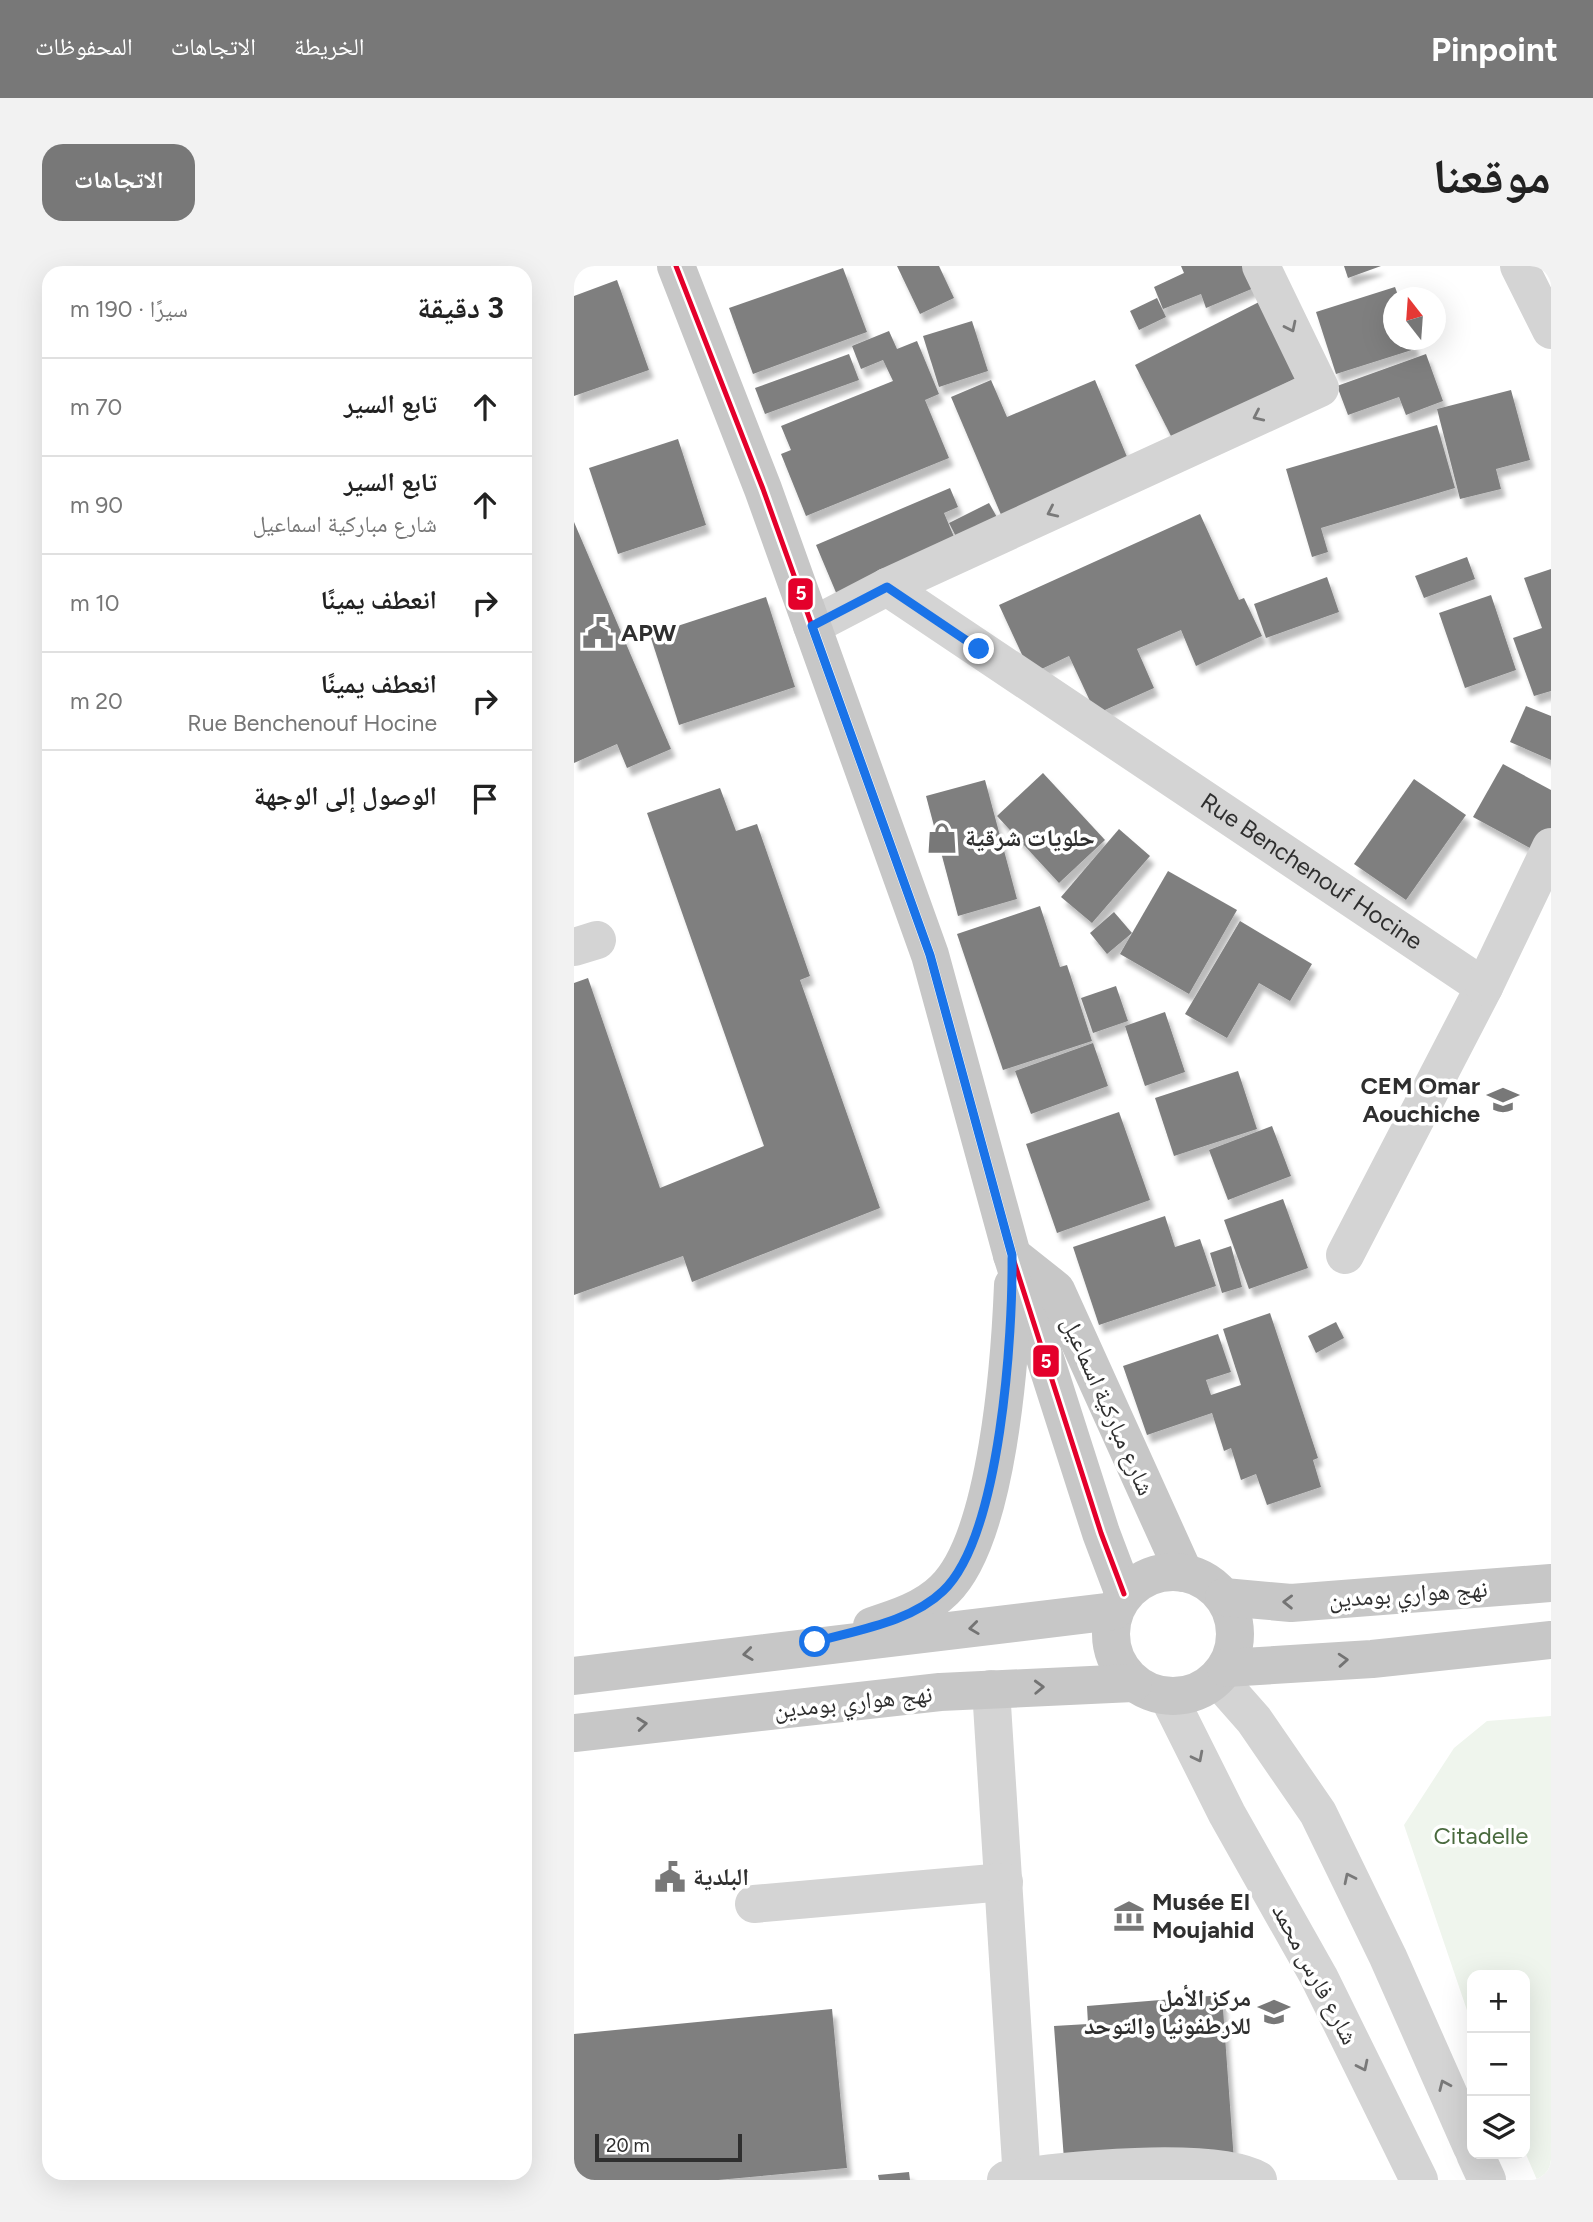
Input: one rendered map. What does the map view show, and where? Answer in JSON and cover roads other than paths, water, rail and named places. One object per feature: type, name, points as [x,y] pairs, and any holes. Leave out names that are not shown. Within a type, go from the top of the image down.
[{"type":"main road","name":"شارع مباركية اسماعيل","points":[[676,266],[763,489],[930,955],[1012,1255],[1101,1533],[1119,1602]]},
{"type":"main road","name":"شارع مباركية اسماعيل","points":[[1012,1255],[1056,1290],[1184,1573]]},
{"type":"main road","points":[[791,1649],[882,1623],[925,1605],[944,1590],[960,1567],[981,1516],[992,1468],[1010,1339],[1012,1255]]},
{"type":"main road","points":[[574,1676],[791,1649],[1119,1602],[1152,1575],[1184,1573],[1213,1585],[1224,1597],[1232,1613],[1236,1632],[1222,1673],[1203,1689],[1168,1696],[1150,1693],[1133,1683],[1120,1669],[1112,1650],[1110,1630],[1119,1602]]},
{"type":"main road","name":"نهج هواري بومدين","points":[[1224,1597],[1291,1603],[1551,1583]]},
{"type":"main road","points":[[1222,1673],[1551,1640]]},
{"type":"main road","name":"نهج هواري بومدين","points":[[574,1732],[991,1689],[1133,1683]]},
{"type":"street","points":[[812,626],[887,587],[1320,388],[1261,266]]},
{"type":"street","points":[[1532,273],[1551,330]]},
{"type":"street","name":"Rue Benchenouf Hocine","points":[[887,587],[1484,987]]},
{"type":"street","points":[[1346,1255],[1484,987],[1551,847]]},
{"type":"street","points":[[1222,1673],[1318,1813],[1388,1958],[1467,2136]]},
{"type":"street","points":[[991,1689],[1004,1881],[1017,2179],[1188,2166],[1218,2167],[1246,2173],[1258,2180]]},
{"type":"street","name":"شارع فارس محمد","points":[[1168,1696],[1227,1814],[1319,1977],[1419,2180]]},
{"type":"street","points":[[754,1905],[1004,1881]]},
{"type":"street","points":[[1477,2159],[1487,2180]]},
{"type":"place","name":"APW","points":[[598,633]]},
{"type":"place","name":"حلويات شرقية","points":[[942,838]]},
{"type":"place","name":"CEM Omar Aouchiche","points":[[1503,1100]]},
{"type":"place","name":"البلدية","points":[[670,1877]]},
{"type":"place","name":"Musée El Moujahid","points":[[1129,1916]]},
{"type":"place","name":"مركز الأمل للارطفونيا والتوحد","points":[[1274,2012]]},
{"type":"park label","name":"Citadelle","points":[[1481,1836]]}]
